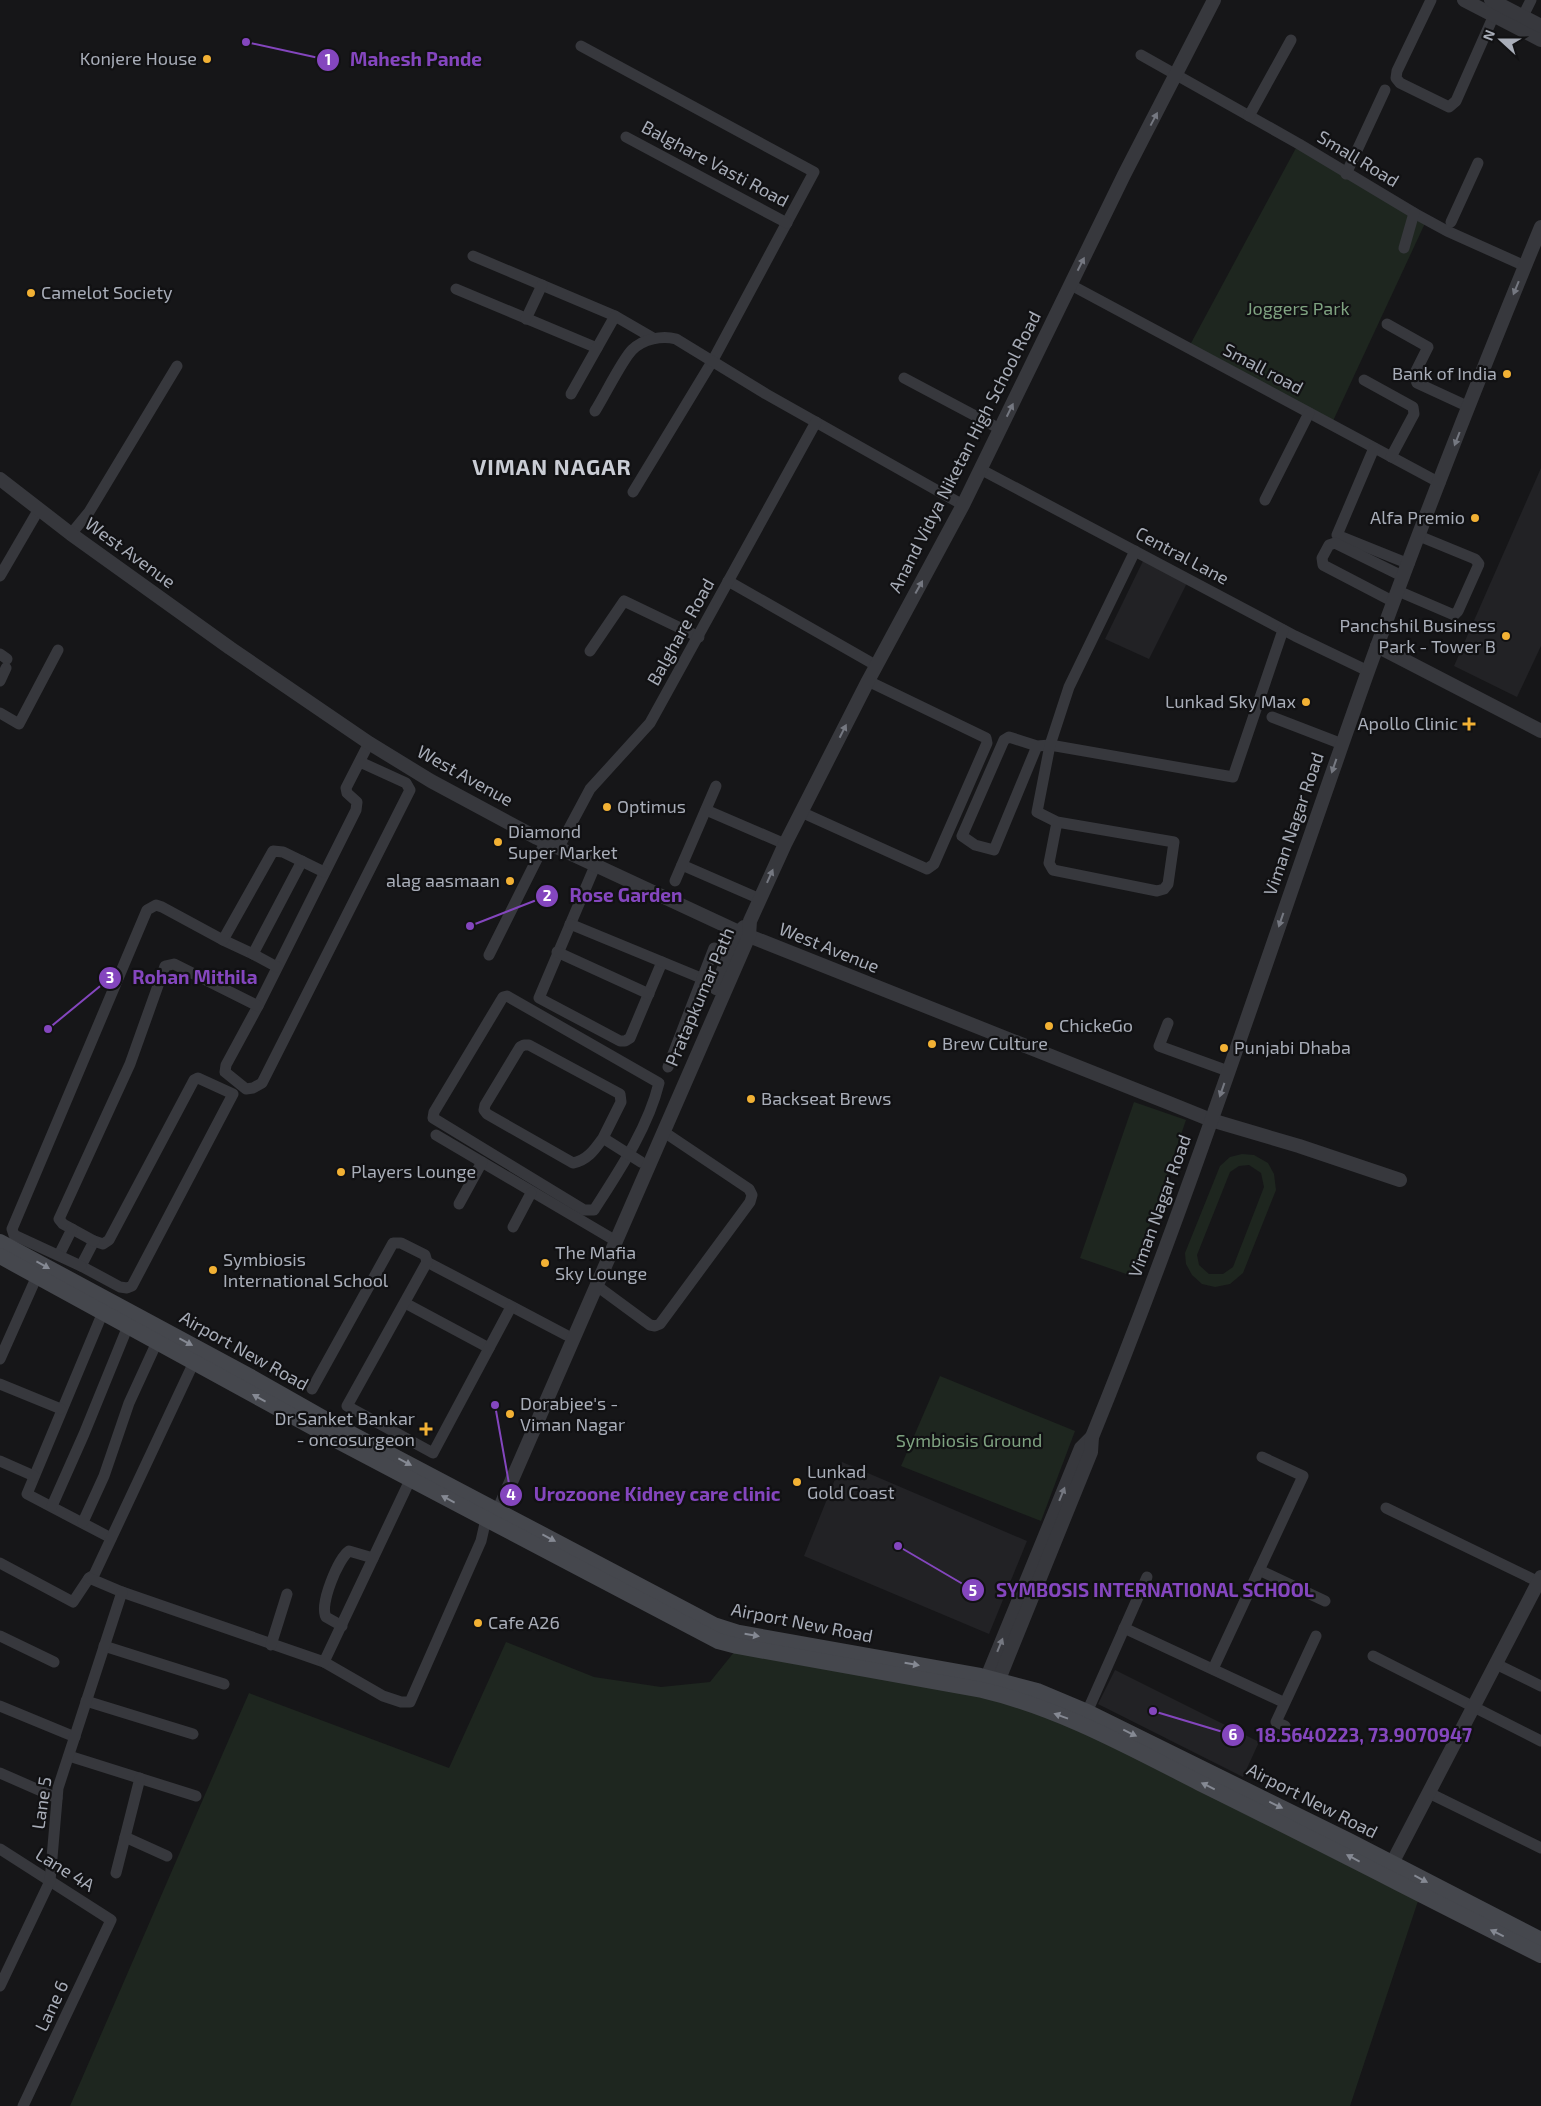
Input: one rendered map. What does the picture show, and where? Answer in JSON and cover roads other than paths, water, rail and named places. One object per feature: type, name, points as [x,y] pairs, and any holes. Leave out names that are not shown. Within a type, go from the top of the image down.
[{"type":"main road","name":"Airport New Road","points":[[0,1242],[249,1376],[492,1515]]},
{"type":"main road","name":"Airport New Road","points":[[0,1256],[338,1442],[492,1515],[706,1621],[731,1631],[990,1685],[1037,1691],[1086,1712],[1389,1870],[1541,1955]]},
{"type":"main road","name":"Airport New Road","points":[[990,1685],[1073,1720],[1541,1940]]},
{"type":"street","name":"Anand Vidya Niketan High School Road","points":[[750,921],[801,812],[868,681],[963,505],[1214,0]]},
{"type":"street","points":[[1430,0],[1396,71],[1396,78],[1400,83],[1449,107],[1456,100],[1494,15]]},
{"type":"street","points":[[1464,0],[1541,40]]},
{"type":"street","points":[[1491,0],[1541,26]]},
{"type":"street","points":[[1523,16],[1531,0]]},
{"type":"street","points":[[1249,116],[1291,40]]},
{"type":"street","points":[[581,46],[814,172],[713,360],[633,492]]},
{"type":"street","name":"Small Road","points":[[1141,55],[1414,212],[1447,230],[1525,266]]},
{"type":"street","points":[[1346,174],[1385,90]]},
{"type":"street","name":"Balghare Vasti Road","points":[[626,137],[787,223]]},
{"type":"street","points":[[1451,222],[1478,163]]},
{"type":"street","points":[[1404,248],[1414,212]]},
{"type":"street","name":"Viman Nagar Road","points":[[990,1685],[1080,1448],[1092,1437],[1128,1346],[1211,1120],[1377,646],[1541,227]]},
{"type":"street","points":[[473,256],[615,316],[653,338]]},
{"type":"street","points":[[526,319],[542,285]]},
{"type":"street","name":"Small road","points":[[1071,285],[1440,483]]},
{"type":"street","points":[[456,289],[597,348]]},
{"type":"street","points":[[571,394],[615,316]]},
{"type":"street","points":[[1387,324],[1428,347],[1414,375],[1417,383],[1469,407]]},
{"type":"street","points":[[595,411],[632,350],[653,338],[666,336],[676,339],[713,360],[816,422],[963,505]]},
{"type":"street","points":[[71,534],[88,512],[177,366]]},
{"type":"street","points":[[904,378],[1000,429]]},
{"type":"street","points":[[1364,380],[1414,407],[1414,414],[1391,457]]},
{"type":"street","points":[[1265,500],[1309,413]]},
{"type":"street","name":"Balghare Road","points":[[559,847],[590,789],[650,723],[700,636],[728,581],[816,422]]},
{"type":"street","points":[[1374,448],[1337,535],[1406,570]]},
{"type":"street","name":"Central Lane","points":[[980,470],[1283,630],[1368,671]]},
{"type":"street","name":"West Avenue","points":[[0,479],[71,534],[230,648],[369,743],[432,781],[595,866],[744,934],[1211,1120],[1299,1146],[1400,1180]]},
{"type":"street","points":[[1,573],[39,509]]},
{"type":"street","points":[[1406,570],[1335,543],[1329,545],[1322,558],[1323,565],[1396,596],[1456,614],[1479,564],[1475,559],[1420,536]]},
{"type":"street","points":[[1057,822],[1048,863],[1053,870],[1157,891],[1164,889],[1168,884],[1174,842],[1057,822],[1037,812],[1050,746],[1069,686],[1135,551]]},
{"type":"street","points":[[728,581],[877,666]]},
{"type":"street","points":[[590,651],[624,601],[700,636]]},
{"type":"street","points":[[1037,746],[994,850],[975,845],[962,836],[1004,740],[1009,738],[1037,746],[1050,746],[1233,777],[1283,630]]},
{"type":"street","points":[[1377,646],[1541,731]]},
{"type":"street","points":[[0,728],[3,715],[19,724],[58,650]]},
{"type":"street","points":[[0,681],[4,661]]},
{"type":"street","points":[[801,812],[927,869],[934,864],[987,743],[986,738],[868,681]]},
{"type":"street","points":[[1272,717],[1342,744]]},
{"type":"street","points":[[360,762],[406,783],[410,790],[262,1083],[253,1088],[243,1088],[225,1072],[226,1065],[258,1006],[358,805],[358,802],[346,790],[369,743]]},
{"type":"street","points":[[675,881],[716,786]]},
{"type":"street","points":[[706,810],[785,844]]},
{"type":"street","points":[[490,955],[546,841]]},
{"type":"street","points":[[223,940],[269,854],[278,850],[324,872]]},
{"type":"street","points":[[253,954],[302,861]]},
{"type":"street","points":[[682,865],[760,899]]},
{"type":"street","points":[[595,866],[538,998],[620,1041],[625,1041],[630,1038],[662,962]]},
{"type":"street","points":[[243,1088],[241,1091],[233,1094],[132,1286],[127,1288],[120,1287],[59,1255],[14,1235],[12,1229],[147,910],[156,905],[162,907],[277,967]]},
{"type":"street","name":"Pratapkumar Path","points":[[492,1515],[558,1362],[597,1286],[641,1162],[678,1089],[750,921]]},
{"type":"street","points":[[570,924],[718,985]]},
{"type":"street","name":"Pratapkumar Path","points":[[558,1362],[566,1335],[664,1132],[678,1089],[718,985],[744,934]]},
{"type":"street","points":[[668,1067],[714,948]]},
{"type":"street","points":[[557,952],[649,994]]},
{"type":"street","points":[[233,1094],[201,1078],[194,1080],[110,1240],[103,1244],[94,1241],[60,1222],[59,1219],[130,1064],[165,966],[174,964],[258,1006]]},
{"type":"street","points":[[503,997],[513,997],[659,1083],[655,1100],[628,1153],[594,1210],[584,1210],[433,1118],[434,1112],[503,997]]},
{"type":"street","points":[[1168,1023],[1159,1046],[1228,1071]]},
{"type":"street","points":[[524,1044],[529,1045],[620,1094],[621,1102],[603,1138],[592,1153],[581,1162],[573,1163],[487,1114],[484,1110],[485,1105],[520,1047],[524,1044]]},
{"type":"street","points":[[597,1286],[650,1325],[660,1324],[750,1202],[752,1195],[749,1189],[664,1132]]},
{"type":"street","points":[[436,1134],[531,1193],[612,1240]]},
{"type":"street","points":[[603,1138],[641,1162]]},
{"type":"street","points":[[458,1204],[482,1162]]},
{"type":"street","points":[[513,1227],[531,1193]]},
{"type":"street","points":[[59,1255],[72,1229]]},
{"type":"street","points":[[81,1266],[94,1241]]},
{"type":"street","points":[[312,1389],[393,1243],[401,1244],[425,1255],[427,1262],[347,1406],[433,1453],[511,1307]]},
{"type":"street","points":[[427,1262],[566,1335]]},
{"type":"street","points":[[0,1359],[37,1276]]},
{"type":"street","points":[[405,1303],[489,1348]]},
{"type":"street","points":[[102,1312],[26,1494],[111,1538]]},
{"type":"street","points":[[52,1506],[128,1326]]},
{"type":"street","points":[[82,1522],[104,1476],[128,1403],[157,1342]]},
{"type":"street","points":[[0,1563],[73,1602],[89,1578],[94,1575],[194,1362]]},
{"type":"street","points":[[0,1384],[61,1409]]},
{"type":"street","points":[[1213,1669],[1303,1476],[1262,1457]]},
{"type":"street","points":[[0,1461],[34,1476]]},
{"type":"street","points":[[324,1662],[411,1478]]},
{"type":"street","points":[[1386,1508],[1540,1581],[1389,1870]]},
{"type":"street","points":[[89,1578],[122,1592],[324,1662],[383,1696],[400,1702],[410,1702],[492,1515]]},
{"type":"street","points":[[342,1626],[326,1617],[323,1606],[343,1558],[349,1552],[373,1558]]},
{"type":"street","points":[[1259,1570],[1325,1601]]},
{"type":"street","points":[[1086,1712],[1147,1577]]},
{"type":"street","name":"Lane 5","points":[[0,1986],[50,1881],[57,1798],[86,1701],[122,1592]]},
{"type":"street","points":[[271,1644],[287,1594]]},
{"type":"street","points":[[1124,1628],[1283,1702]]},
{"type":"street","points":[[0,1636],[54,1662]]},
{"type":"street","points":[[1285,1726],[1276,1722],[1283,1702],[1316,1636]]},
{"type":"street","points":[[104,1646],[224,1684]]},
{"type":"street","points":[[1373,1656],[1541,1742]]},
{"type":"street","points":[[1496,1664],[1541,1686]]},
{"type":"street","points":[[86,1701],[193,1734]]},
{"type":"street","points":[[0,1706],[75,1737]]},
{"type":"street","points":[[69,1756],[196,1796]]},
{"type":"street","points":[[0,1774],[57,1798]]},
{"type":"street","points":[[116,1873],[140,1778]]},
{"type":"street","points":[[1429,1793],[1541,1848]]},
{"type":"street","points":[[125,1837],[167,1856]]},
{"type":"street","name":"Lane 4A","points":[[0,1849],[111,1920]]},
{"type":"street","name":"Lane 6","points":[[23,2106],[111,1920]]},
{"type":"place","name":"Mahesh Pande","points":[[246,42]]},
{"type":"place","name":"Konjere House","points":[[207,59]]},
{"type":"place","name":"Camelot Society","points":[[31,293]]},
{"type":"place","name":"Bank of India","points":[[1507,374]]},
{"type":"place","name":"Alfa Premio","points":[[1475,518]]},
{"type":"place","name":"Panchshil Business Park - Tower B","points":[[1506,636]]},
{"type":"place","name":"Lunkad Sky Max","points":[[1306,702]]},
{"type":"place","name":"Apollo Clinic","points":[[1469,724]]},
{"type":"place","name":"Optimus","points":[[607,807]]},
{"type":"place","name":"Diamond Super Market","points":[[498,842]]},
{"type":"place","name":"alag aasmaan","points":[[510,881]]},
{"type":"place","name":"Rose Garden","points":[[470,926]]},
{"type":"place","name":"ChickeGo","points":[[1049,1026]]},
{"type":"place","name":"Rohan Mithila","points":[[48,1029]]},
{"type":"place","name":"Brew Culture","points":[[932,1044]]},
{"type":"place","name":"Punjabi Dhaba","points":[[1224,1048]]},
{"type":"place","name":"Backseat Brews","points":[[751,1099]]},
{"type":"place","name":"Players Lounge","points":[[341,1172]]},
{"type":"place","name":"The Mafia Sky Lounge","points":[[545,1263]]},
{"type":"place","name":"Symbiosis International School","points":[[213,1270]]},
{"type":"place","name":"Urozoone Kidney care clinic","points":[[495,1405]]},
{"type":"place","name":"Dorabjee's - Viman Nagar","points":[[510,1414]]},
{"type":"place","name":"Dr Sanket Bankar - oncosurgeon","points":[[426,1429]]},
{"type":"place","name":"Lunkad Gold Coast","points":[[797,1482]]},
{"type":"place","name":"SYMBOSIS INTERNATIONAL SCHOOL","points":[[898,1546]]},
{"type":"place","name":"Cafe A26","points":[[478,1623]]},
{"type":"place","name":"18.5640223, 73.9070947","points":[[1153,1711]]},
{"type":"district","name":"VIMAN NAGAR","points":[[552,467]]},
{"type":"park label","name":"Joggers Park","points":[[1298,309]]},
{"type":"park label","name":"Symbiosis Ground","points":[[969,1441]]}]
